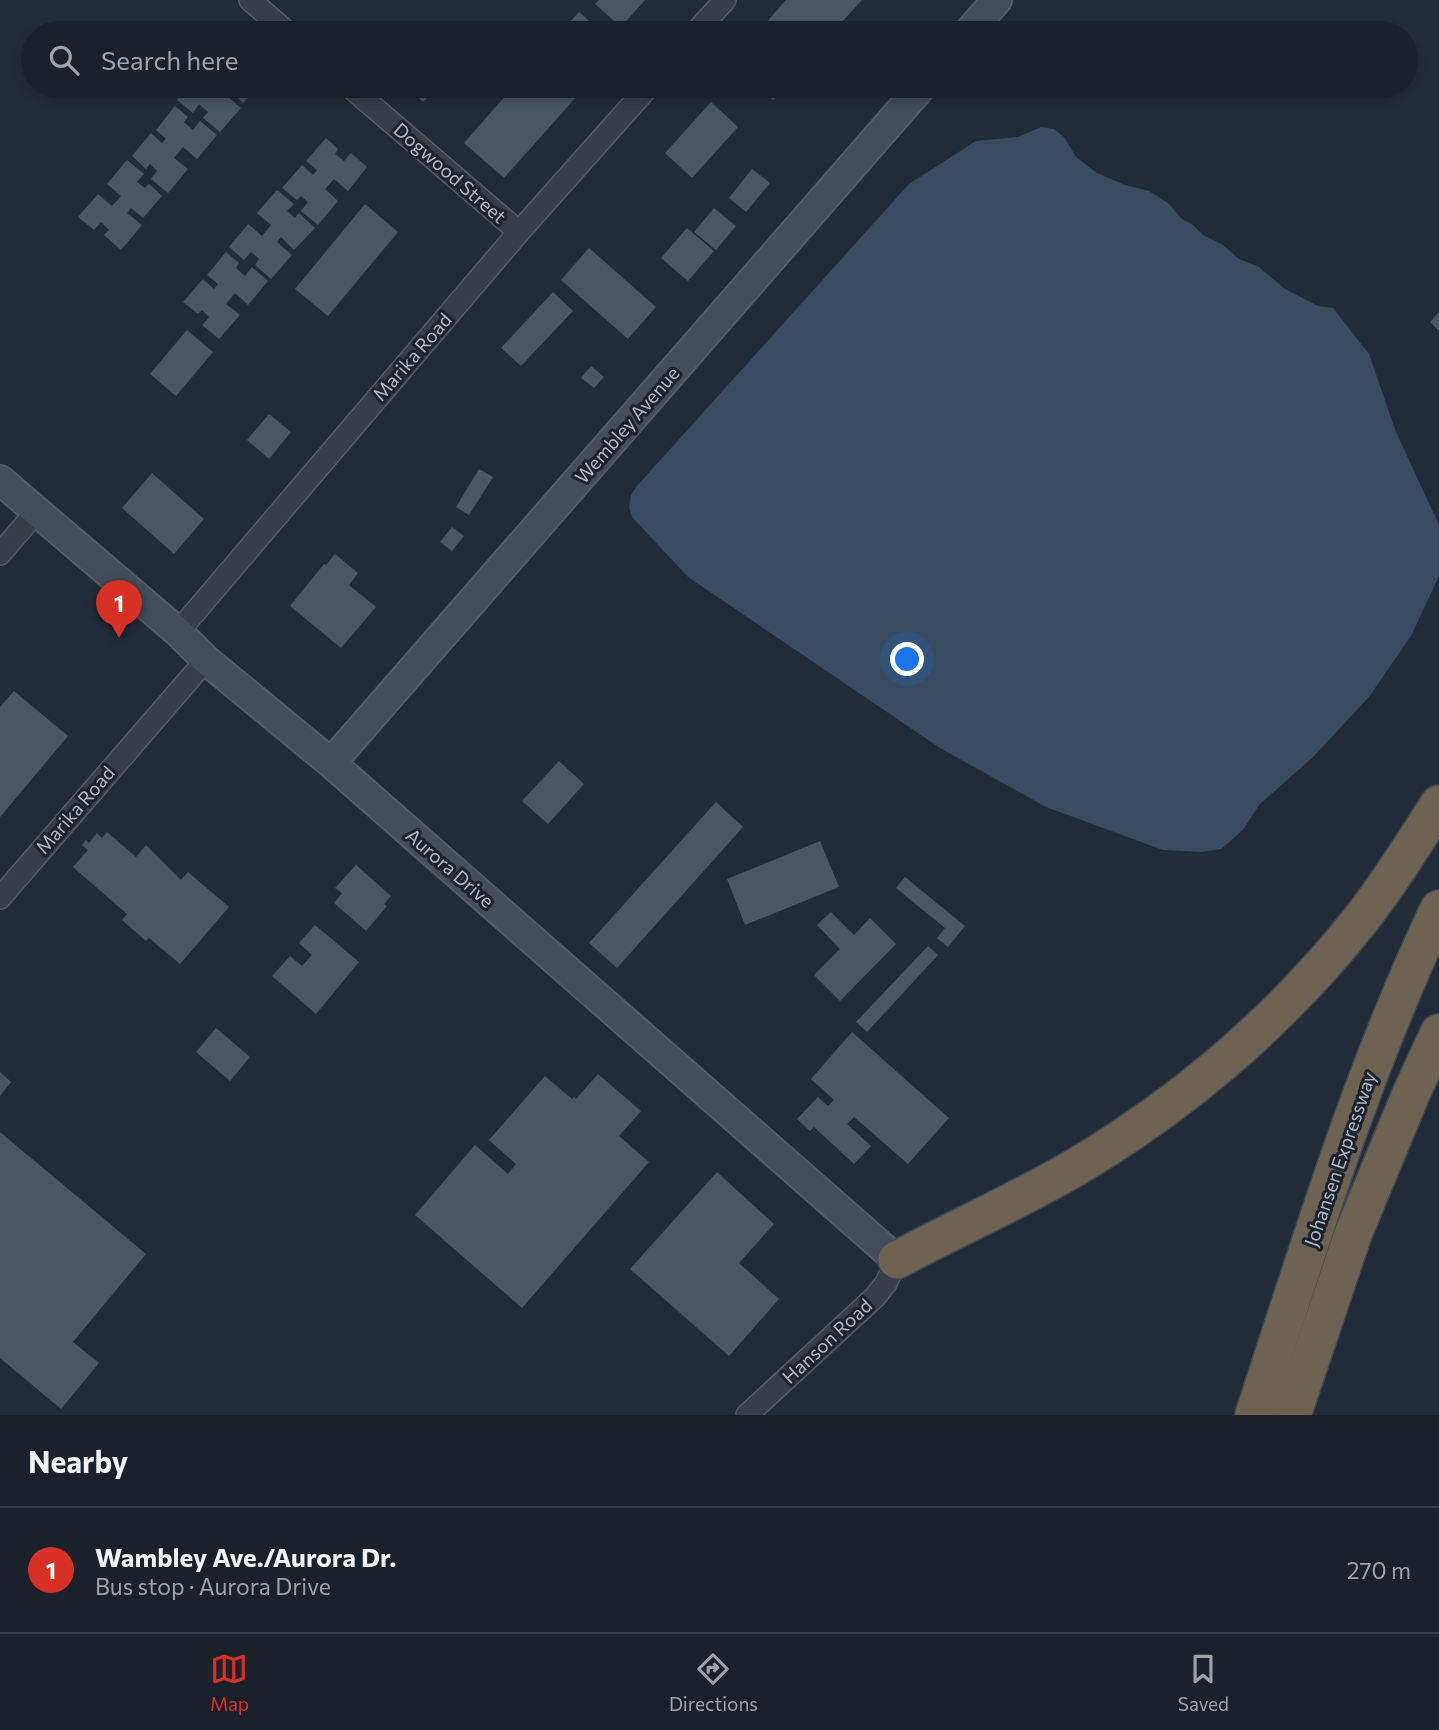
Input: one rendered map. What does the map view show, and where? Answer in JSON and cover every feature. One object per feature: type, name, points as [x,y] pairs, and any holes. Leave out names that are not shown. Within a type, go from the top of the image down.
[{"type":"highway","points":[[897,1260],[1076,1167],[1160,1112],[1209,1074],[1260,1031],[1355,926],[1409,852],[1439,804]]},
{"type":"highway","name":"Johansen Expressway","points":[[1254,1415],[1322,1207],[1377,1053],[1439,909]]},
{"type":"highway","name":"Johansen Expressway","points":[[1292,1415],[1353,1234],[1439,1032]]},
{"type":"street","points":[[250,0],[274,21]]},
{"type":"street","points":[[706,21],[725,0]]},
{"type":"street","points":[[979,21],[997,0]]},
{"type":"street","name":"Dogwood Street","points":[[363,98],[519,232]]},
{"type":"street","name":"Marika Road","points":[[178,632],[519,232],[638,98]]},
{"type":"street","name":"Wembley Avenue","points":[[331,763],[912,98]]},
{"type":"street","name":"Aurora Drive","points":[[0,480],[178,632],[206,660],[331,763],[897,1260]]},
{"type":"street","points":[[0,554],[37,511]]},
{"type":"street","name":"Marika Road","points":[[0,898],[206,660]]},
{"type":"street","name":"Hanson Road","points":[[747,1415],[875,1297],[886,1283],[897,1260]]},
{"type":"water","points":[[1041,127],[1054,129],[1064,137],[1076,157],[1097,173],[1125,185],[1149,191],[1168,203],[1182,219],[1203,235],[1223,245],[1239,259],[1259,267],[1285,289],[1318,306],[1333,308],[1369,354],[1396,432],[1439,525],[1439,576],[1411,636],[1369,697],[1313,757],[1259,805],[1243,830],[1221,849],[1202,852],[1163,850],[1046,807],[940,748],[688,577],[632,517],[629,507],[636,487],[909,184],[976,141],[1018,137]]},
{"type":"building","points":[[599,0],[645,0],[626,21],[614,21],[595,4]]},
{"type":"building","points":[[786,0],[862,0],[843,21],[768,21]]},
{"type":"building","points":[[579,12],[589,21],[571,21]]},
{"type":"building","points":[[229,98],[241,108],[220,132],[203,118],[208,112],[199,104],[193,113],[177,100]]},
{"type":"building","points":[[503,98],[575,98],[504,178],[464,143]]},
{"type":"building","points":[[711,102],[738,127],[692,178],[665,153]]},
{"type":"building","points":[[175,106],[188,117],[184,122],[193,130],[200,121],[217,135],[197,159],[183,147],[174,158],[188,169],[168,193],[151,179],[157,171],[150,164],[146,169],[132,156],[151,133],[162,143],[166,139],[156,130]]},
{"type":"building","points":[[326,138],[338,149],[335,154],[344,161],[351,153],[367,167],[348,191],[334,179],[325,189],[338,201],[318,225],[301,211],[308,202],[301,196],[297,200],[282,188],[302,165],[313,175],[317,170],[306,161]]},
{"type":"building","points":[[127,160],[144,174],[137,182],[145,188],[149,184],[162,196],[143,218],[131,208],[127,213],[142,225],[121,250],[104,235],[109,230],[101,222],[94,230],[78,217],[98,194],[112,206],[121,196],[107,184]]},
{"type":"building","points":[[752,169],[770,183],[746,212],[729,198]]},
{"type":"building","points":[[277,190],[294,204],[287,211],[295,218],[299,213],[315,228],[294,250],[281,237],[277,242],[292,255],[271,279],[255,265],[259,259],[251,252],[244,260],[229,247],[248,224],[262,236],[271,225],[257,213]]},
{"type":"building","points":[[365,204],[398,232],[328,316],[295,289]]},
{"type":"building","points":[[714,208],[736,226],[716,250],[694,232]]},
{"type":"building","points":[[687,228],[714,251],[688,281],[661,258]]},
{"type":"building","points":[[589,248],[656,307],[628,339],[561,280]]},
{"type":"building","points":[[226,252],[239,263],[236,268],[245,276],[252,267],[268,281],[248,305],[235,293],[226,304],[240,315],[219,339],[202,325],[209,317],[202,310],[198,314],[183,302],[203,279],[214,289],[218,284],[207,275]]},
{"type":"building","points":[[553,292],[573,311],[521,366],[501,348]]},
{"type":"building","points":[[1439,312],[1439,331],[1430,322]]},
{"type":"building","points":[[187,330],[213,352],[176,396],[150,374]]},
{"type":"building","points":[[591,366],[604,377],[594,388],[581,378]]},
{"type":"building","points":[[269,414],[291,432],[269,459],[247,440]]},
{"type":"building","points":[[479,469],[493,477],[469,515],[456,507]]},
{"type":"building","points":[[152,473],[204,519],[174,554],[122,508]]},
{"type":"building","points":[[452,527],[464,536],[452,551],[440,542]]},
{"type":"building","points":[[335,554],[358,573],[349,585],[376,607],[341,648],[290,606]]},
{"type":"building","points":[[14,691],[68,736],[0,817],[0,707]]},
{"type":"building","points":[[559,761],[584,784],[548,824],[522,801]]},
{"type":"building","points":[[716,802],[743,827],[617,968],[589,943]]},
{"type":"building","points":[[107,832],[136,857],[146,845],[181,880],[188,872],[229,907],[180,964],[149,938],[146,941],[122,920],[127,914],[73,867],[88,850],[82,845],[86,840],[89,843],[97,833],[102,838]]},
{"type":"building","points":[[820,841],[839,887],[745,925],[727,879]]},
{"type":"building","points":[[356,865],[391,896],[384,904],[387,906],[366,931],[334,903],[342,893],[335,888]]},
{"type":"building","points":[[905,877],[965,926],[948,947],[937,938],[945,928],[896,888]]},
{"type":"building","points":[[831,912],[854,935],[870,918],[896,944],[840,1001],[814,975],[840,949],[817,925]]},
{"type":"building","points":[[315,925],[359,962],[316,1014],[272,976],[290,956],[302,966],[312,955],[299,943]]},
{"type":"building","points":[[928,946],[938,955],[867,1032],[856,1022]]},
{"type":"building","points":[[216,1028],[250,1057],[230,1081],[196,1052]]},
{"type":"building","points":[[852,1032],[949,1118],[908,1164],[854,1117],[847,1124],[871,1146],[854,1164],[814,1127],[810,1131],[797,1119],[818,1097],[828,1106],[834,1100],[811,1079]]},
{"type":"building","points":[[0,1072],[11,1082],[0,1096]]},
{"type":"building","points":[[598,1074],[641,1111],[619,1136],[649,1162],[522,1308],[415,1215],[475,1145],[508,1174],[516,1164],[489,1140],[545,1076],[572,1099],[576,1099]]},
{"type":"building","points":[[0,1132],[146,1254],[73,1342],[99,1363],[61,1409],[0,1358]]},
{"type":"building","points":[[717,1172],[774,1224],[739,1263],[779,1299],[729,1356],[630,1269]]},
{"type":"place","name":"Wambley Ave./Aurora Dr.","points":[[119,638]]}]
